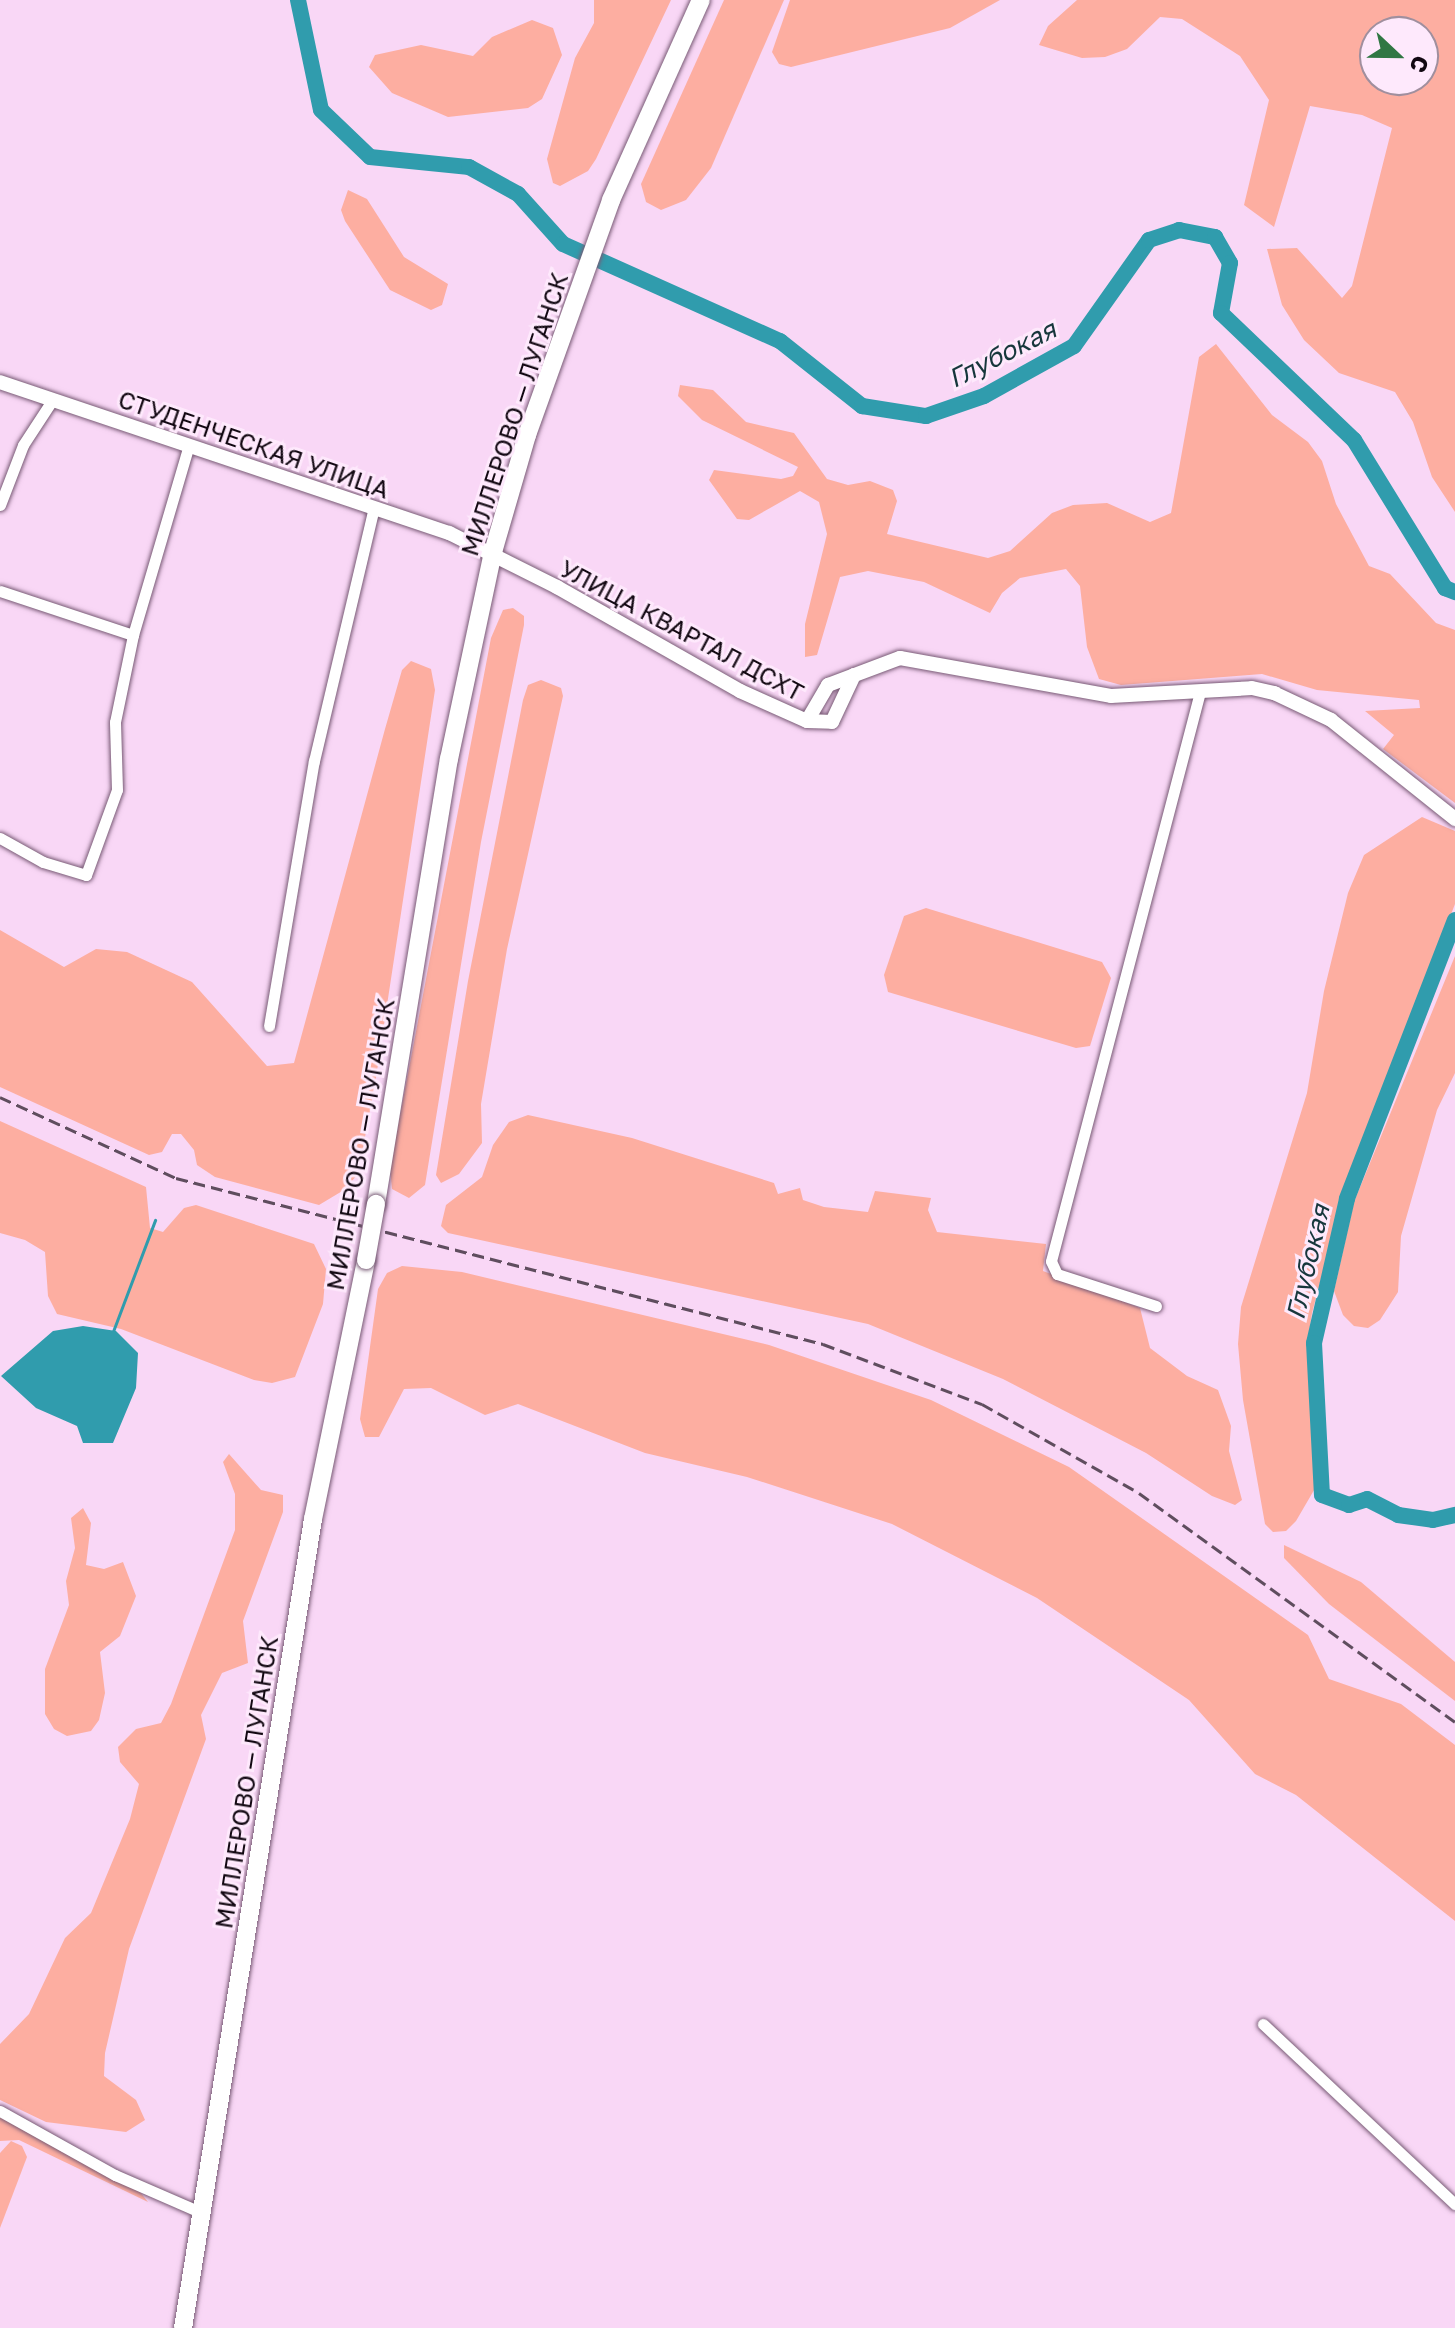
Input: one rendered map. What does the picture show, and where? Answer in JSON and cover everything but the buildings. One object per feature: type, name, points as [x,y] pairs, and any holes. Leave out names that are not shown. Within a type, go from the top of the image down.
[{"type":"main road","name":"МИЛЛЕРОВО — ЛУГАНСК","points":[[183,2328],[313,1519],[366,1260],[449,759],[493,552],[572,303],[611,200],[701,0]]},
{"type":"street","name":"СТУДЕНЧЕСКАЯ УЛИЦА","points":[[0,382],[374,508],[493,552]]},
{"type":"street","points":[[0,505],[23,445],[53,399]]},
{"type":"street","points":[[0,838],[43,862],[86,875],[117,790],[115,722],[133,635],[189,445]]},
{"type":"street","points":[[269,1026],[314,761],[374,508]]},
{"type":"street","name":"УЛИЦА КВАРТАЛ ДСХТ","points":[[493,552],[740,691],[807,721],[822,689],[911,657],[1111,696],[1252,688],[1303,706],[1338,725],[1455,819]]},
{"type":"street","points":[[0,591],[133,635]]},
{"type":"street","points":[[807,721],[832,722],[854,675]]},
{"type":"street","points":[[1156,1306],[1057,1274],[1051,1261],[1200,692]]},
{"type":"street","points":[[1263,2024],[1455,2204]]},
{"type":"street","points":[[0,2111],[115,2175],[200,2212]]},
{"type":"shaded area","points":[[594,0],[671,0],[596,159],[588,171],[560,186],[553,183],[547,159],[575,58],[594,23]]},
{"type":"shaded area","points":[[724,0],[784,0],[711,168],[686,200],[661,210],[646,202],[641,184]]},
{"type":"shaded area","points":[[790,0],[1000,0],[950,28],[791,67],[779,64],[772,52]]},
{"type":"shaded area","points":[[1077,0],[1455,0],[1455,512],[1432,477],[1413,422],[1395,392],[1339,373],[1304,340],[1282,305],[1267,249],[1297,248],[1342,298],[1352,286],[1392,128],[1362,115],[1310,106],[1274,227],[1244,205],[1269,100],[1240,56],[1182,19],[1160,17],[1127,49],[1105,57],[1082,58],[1039,45],[1048,26]]},
{"type":"shaded area","points":[[532,20],[553,28],[562,55],[542,99],[528,108],[448,117],[392,93],[369,67],[375,55],[421,45],[473,56],[492,37]]},
{"type":"shaded area","points":[[348,190],[367,199],[404,257],[448,284],[442,305],[431,310],[390,290],[345,221],[341,210]]},
{"type":"shaded area","points":[[1216,344],[1272,415],[1308,442],[1322,461],[1336,504],[1369,566],[1390,574],[1436,623],[1455,630],[1455,803],[1383,749],[1394,735],[1365,711],[1420,708],[1419,700],[1317,690],[1262,674],[1121,685],[1099,679],[1087,647],[1080,586],[1066,569],[1020,578],[1002,593],[990,613],[924,582],[868,571],[840,577],[817,655],[805,657],[805,624],[827,534],[819,502],[800,491],[749,520],[737,519],[709,480],[714,470],[781,479],[793,476],[798,467],[702,420],[678,396],[680,385],[713,390],[746,422],[794,433],[827,479],[848,485],[870,481],[893,490],[897,501],[887,534],[988,558],[1010,551],[1052,513],[1073,505],[1107,503],[1150,522],[1171,513],[1199,357]]},
{"type":"shaded area","points":[[513,608],[524,616],[524,625],[481,842],[425,1185],[409,1198],[392,1189],[390,1168],[491,638],[503,610]]},
{"type":"shaded area","points":[[411,661],[431,669],[435,690],[375,1084],[358,1174],[344,1190],[319,1205],[215,1177],[197,1165],[194,1150],[181,1134],[172,1134],[162,1152],[149,1155],[0,1087],[0,930],[64,967],[96,949],[127,952],[192,982],[267,1066],[294,1063],[402,670]]},
{"type":"shaded area","points":[[541,680],[561,688],[563,696],[507,949],[481,1104],[482,1143],[459,1174],[441,1183],[436,1175],[468,981],[523,700],[528,685]]},
{"type":"shaded area","points":[[1422,817],[1455,831],[1455,904],[1345,1188],[1312,1313],[1307,1346],[1317,1485],[1296,1521],[1286,1531],[1273,1532],[1265,1524],[1243,1400],[1238,1344],[1241,1307],[1307,1093],[1324,991],[1348,893],[1364,855]]},
{"type":"shaded area","points":[[926,908],[1102,962],[1111,978],[1090,1046],[1076,1048],[888,992],[884,975],[904,916]]},
{"type":"shaded area","points":[[1455,956],[1455,1073],[1437,1110],[1401,1236],[1398,1292],[1380,1320],[1368,1328],[1354,1326],[1343,1315],[1334,1291],[1354,1202]]},
{"type":"shaded area","points":[[528,1115],[632,1138],[774,1183],[778,1194],[800,1188],[803,1200],[824,1207],[868,1212],[875,1191],[931,1198],[928,1210],[937,1232],[1046,1244],[1043,1271],[1140,1308],[1150,1348],[1187,1376],[1218,1390],[1231,1426],[1229,1451],[1242,1500],[1235,1505],[1212,1496],[1146,1453],[1003,1379],[868,1324],[448,1233],[441,1226],[446,1205],[482,1177],[493,1145],[509,1122]]},
{"type":"shaded area","points":[[0,1121],[146,1187],[150,1228],[163,1232],[184,1208],[196,1205],[314,1244],[326,1269],[323,1304],[295,1377],[272,1383],[254,1380],[121,1329],[57,1314],[48,1296],[45,1252],[25,1240],[0,1233]]},
{"type":"shaded area","points":[[402,1266],[462,1272],[769,1345],[931,1400],[1069,1467],[1308,1635],[1329,1679],[1401,1704],[1455,1745],[1455,1921],[1296,1795],[1255,1774],[1189,1700],[1037,1598],[892,1524],[747,1477],[645,1453],[518,1404],[485,1415],[431,1388],[404,1389],[379,1437],[365,1437],[360,1419],[378,1289],[387,1273]]},
{"type":"shaded area","points":[[229,1454],[261,1490],[283,1495],[283,1512],[243,1621],[248,1663],[222,1673],[201,1715],[206,1739],[129,1949],[105,2053],[104,2076],[136,2100],[145,2120],[126,2132],[46,2122],[0,2100],[0,2044],[29,2014],[65,1938],[91,1913],[130,1819],[139,1784],[120,1762],[118,1747],[136,1729],[161,1723],[171,1704],[235,1530],[235,1494],[223,1462]]},
{"type":"shaded area","points":[[83,1508],[91,1523],[86,1565],[104,1569],[123,1562],[136,1596],[120,1636],[100,1652],[105,1693],[99,1720],[91,1731],[67,1736],[54,1729],[45,1714],[45,1669],[69,1605],[66,1581],[75,1548],[71,1518]]},
{"type":"shaded area","points":[[1284,1545],[1361,1582],[1455,1662],[1455,1701],[1329,1604],[1284,1558]]},
{"type":"shaded area","points":[[0,2116],[140,2192],[148,2202],[19,2140],[0,2141]]},
{"type":"shaded area","points":[[11,2141],[22,2146],[27,2157],[0,2228],[0,2153]]},
{"type":"water","points":[[83,1326],[116,1331],[138,1353],[136,1388],[113,1443],[83,1443],[77,1426],[36,1408],[1,1376],[53,1331]]},
{"type":"waterway","name":"Глубокая","points":[[298,0],[321,110],[370,157],[469,167],[518,194],[563,244],[780,341],[862,406],[926,416],[984,396],[1074,346],[1149,240],[1179,230],[1215,237],[1230,263],[1221,313],[1354,440],[1445,588],[1455,592]]},
{"type":"waterway","name":"Глубокая","points":[[1455,920],[1347,1199],[1314,1343],[1322,1495],[1349,1505],[1367,1499],[1398,1515],[1433,1520],[1455,1515]]},
{"type":"waterway","points":[[112,1334],[155,1220]]},
{"type":"railway","points":[[0,1097],[176,1178],[823,1344],[982,1404],[1139,1493],[1455,1722]]}]
